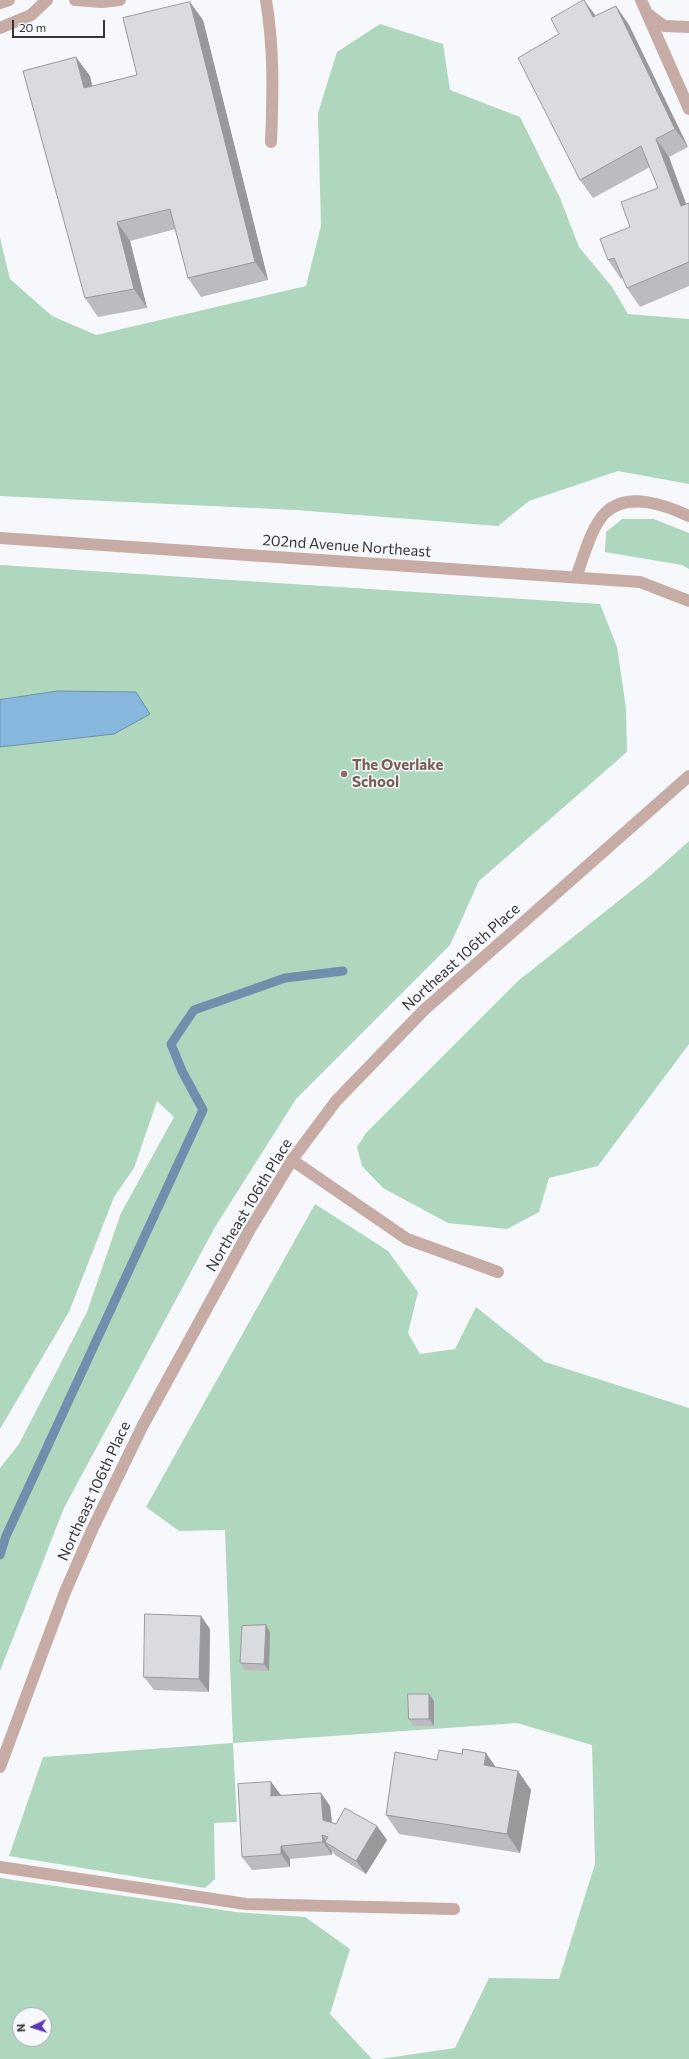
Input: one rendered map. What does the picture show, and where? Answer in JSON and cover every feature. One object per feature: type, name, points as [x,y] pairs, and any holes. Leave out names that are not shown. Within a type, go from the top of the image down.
[{"type":"street","points":[[0,4],[9,0]]},
{"type":"street","points":[[0,28],[31,15],[47,0]]},
{"type":"street","points":[[74,0],[102,2],[120,0]]},
{"type":"street","points":[[266,0],[271,27],[274,84],[271,142]]},
{"type":"street","points":[[641,0],[689,109]]},
{"type":"street","points":[[648,14],[664,26],[689,27]]},
{"type":"street","points":[[576,577],[594,530],[606,513],[623,503],[640,501],[689,516]]},
{"type":"street","name":"202nd Avenue Northeast","points":[[0,538],[640,582],[689,600]]},
{"type":"street","name":"Northeast 106th Place","points":[[0,1767],[62,1599],[92,1530],[143,1425],[249,1231],[292,1160],[336,1101],[424,1010],[689,776]]},
{"type":"street","points":[[292,1160],[407,1239],[498,1272]]},
{"type":"street","points":[[0,1867],[246,1904],[454,1909]]},
{"type":"green space","points":[[380,24],[443,44],[450,90],[520,117],[560,198],[579,247],[612,287],[628,314],[689,319],[689,484],[618,471],[529,501],[498,526],[296,510],[0,496],[0,238],[10,279],[52,316],[96,335],[306,286],[321,226],[318,113],[337,52]]},
{"type":"green space","points":[[622,519],[654,519],[689,533],[689,569],[682,565],[605,552],[606,532]]},
{"type":"green space","points":[[0,565],[600,604],[617,647],[626,708],[627,752],[479,881],[450,945],[296,1099],[215,1227],[64,1508],[0,1671],[0,1468],[19,1444],[87,1312],[121,1213],[174,1117],[157,1101],[134,1168],[114,1197],[69,1312],[0,1429]]},
{"type":"green space","points":[[689,841],[689,1044],[598,1166],[549,1178],[539,1212],[507,1229],[448,1223],[383,1188],[362,1166],[357,1147],[366,1133],[518,981],[651,875]]},
{"type":"green space","points":[[315,1204],[388,1251],[418,1292],[408,1333],[420,1354],[455,1349],[476,1307],[545,1362],[689,1408],[689,2059],[380,2059],[455,2048],[489,1978],[559,1979],[595,1864],[592,1745],[517,1723],[233,1743],[225,1530],[179,1531],[146,1507]]},
{"type":"green space","points":[[233,1743],[237,1822],[214,1823],[215,1879],[205,1888],[9,1856],[43,1757]]},
{"type":"green space","points":[[0,1878],[236,1912],[305,1917],[350,1949],[330,2014],[372,2059],[0,2059]]},
{"type":"water","points":[[58,691],[136,692],[150,714],[114,734],[0,747],[0,700]]},
{"type":"building","points":[[584,0],[593,17],[616,6],[675,129],[656,139],[681,206],[689,203],[689,262],[627,288],[614,258],[608,260],[600,239],[630,227],[621,202],[658,188],[641,146],[580,180],[518,58],[559,34],[551,19]]},
{"type":"building","points":[[190,2],[255,262],[188,278],[170,209],[117,222],[134,289],[85,298],[23,71],[76,57],[84,88],[137,75],[123,18]]},
{"type":"building","points":[[145,1614],[201,1616],[199,1679],[144,1677]]},
{"type":"building","points":[[266,1625],[264,1664],[240,1663],[242,1626]]},
{"type":"building","points":[[408,1694],[429,1694],[429,1719],[409,1719]]},
{"type":"building","points":[[463,1749],[486,1753],[484,1765],[518,1771],[507,1834],[386,1815],[395,1752],[437,1760],[439,1750],[462,1754]]},
{"type":"building","points":[[271,1782],[271,1796],[321,1793],[323,1820],[336,1824],[345,1808],[377,1826],[356,1861],[325,1842],[328,1837],[322,1835],[323,1842],[281,1846],[281,1854],[242,1857],[238,1784]]},
{"type":"waterway","points":[[0,1555],[6,1536],[203,1110],[182,1071],[171,1044],[194,1010],[285,978],[343,971]]},
{"type":"place","name":"The Overlake School","points":[[344,774]]}]
